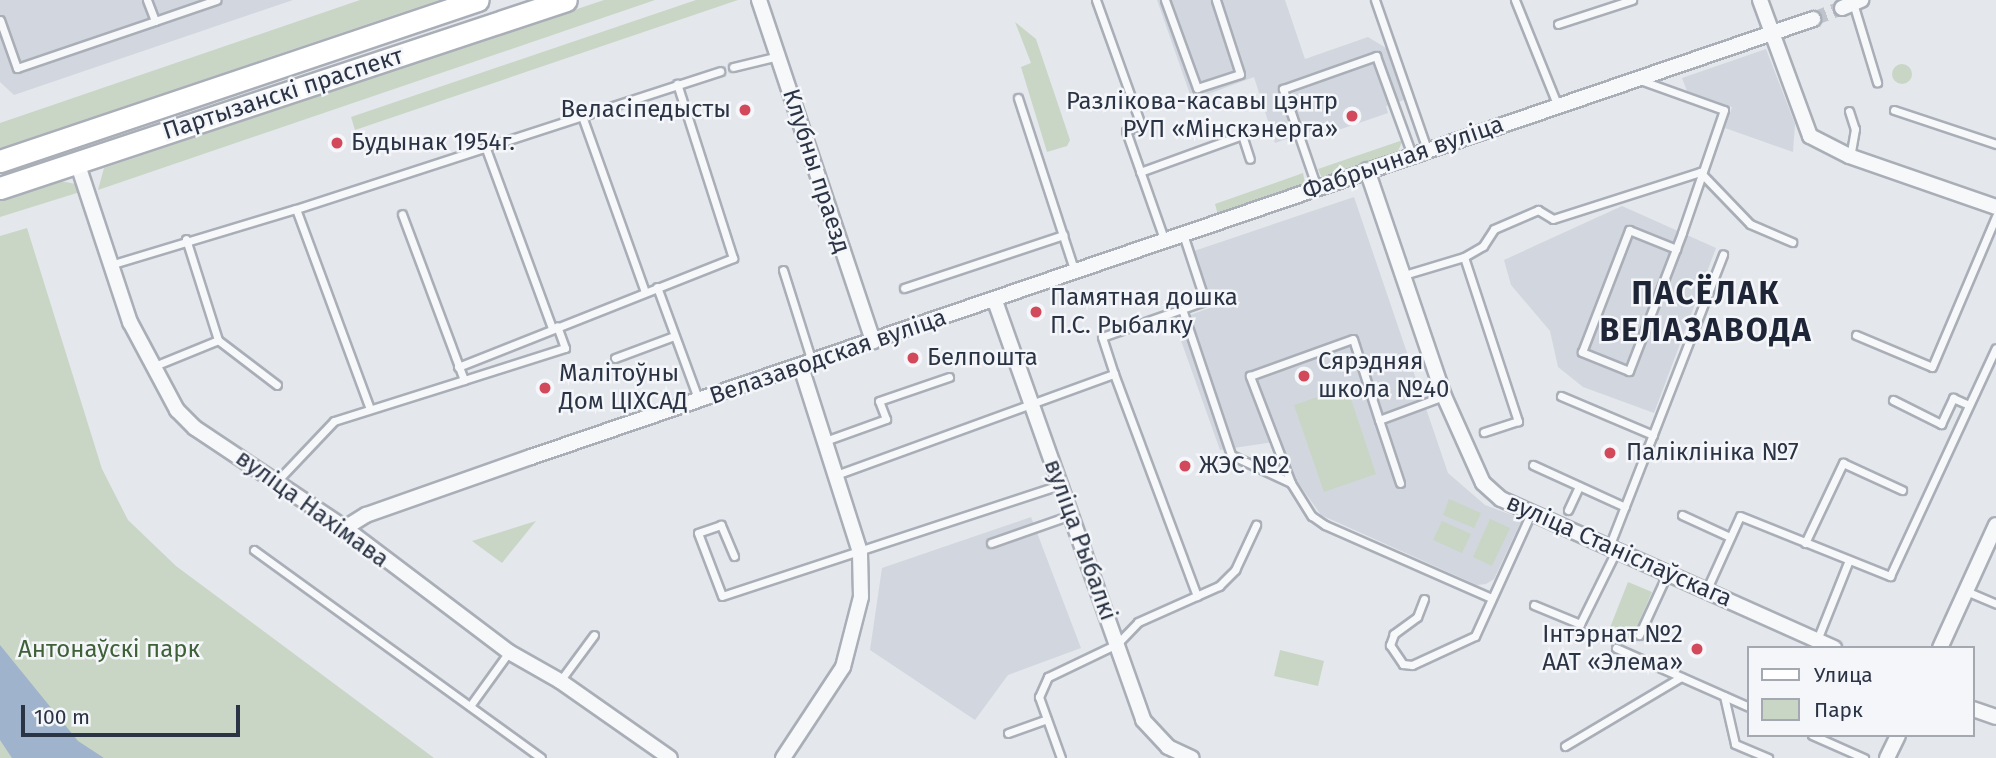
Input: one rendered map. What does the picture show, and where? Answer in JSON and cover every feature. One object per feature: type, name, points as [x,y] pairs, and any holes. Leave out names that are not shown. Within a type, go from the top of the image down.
[{"type":"main road","name":"Партызанскі праспект","points":[[0,161],[478,0]]},
{"type":"main road","name":"Партызанскі праспект","points":[[0,188],[559,1]]},
{"type":"main road","points":[[69,137],[77,163]]},
{"type":"street","name":"Клубны праезд","points":[[760,0],[873,341]]},
{"type":"street","points":[[1760,0],[1804,127],[1824,146],[1996,207]]},
{"type":"street","name":"Фабрычная вуліца","points":[[995,301],[1164,239],[1813,19]]},
{"type":"street","name":"вуліца Нахімава","points":[[77,163],[109,265],[152,367],[177,410],[195,428],[278,480],[509,652],[560,681],[670,758]]},
{"type":"street","name":"вуліца Станіслаўскага","points":[[1367,170],[1444,396],[1483,483],[1501,499],[1830,646]]},
{"type":"street","name":"Велазаводская вуліца","points":[[345,528],[379,510],[995,301]]},
{"type":"street","name":"вуліца Рыбалкі","points":[[995,301],[1143,720],[1166,752],[1192,758]]},
{"type":"street","points":[[783,758],[843,667],[861,597],[860,552],[825,441],[807,365]]},
{"type":"street","points":[[1941,646],[1996,525]]},
{"type":"street","points":[[1975,710],[1996,717]]},
{"type":"street","points":[[1887,758],[1897,737]]},
{"type":"lane","points":[[148,0],[155,21]]},
{"type":"lane","points":[[0,20],[17,68],[213,0]]},
{"type":"lane","points":[[1096,0],[1141,125],[1126,131],[1164,239]]},
{"type":"lane","points":[[1165,0],[1196,89],[1240,74],[1216,0]]},
{"type":"lane","points":[[1375,0],[1427,149]]},
{"type":"lane","points":[[1515,0],[1557,104]]},
{"type":"lane","points":[[1558,24],[1632,0]]},
{"type":"lane","points":[[1852,3],[1877,82]]},
{"type":"lane","points":[[733,67],[778,56]]},
{"type":"lane","points":[[1317,189],[1283,89],[1380,58],[1412,155]]},
{"type":"lane","points":[[109,265],[186,239],[296,209],[720,71]]},
{"type":"lane","points":[[1636,78],[1724,110],[1700,172],[1676,249],[1629,371],[1582,352],[1629,230],[1676,249]]},
{"type":"lane","points":[[458,367],[733,258],[677,84]]},
{"type":"lane","points":[[1018,98],[1075,272]]},
{"type":"lane","points":[[1894,110],[1996,144]]},
{"type":"lane","points":[[1849,111],[1855,129],[1850,156]]},
{"type":"lane","points":[[582,116],[645,292]]},
{"type":"lane","points":[[1140,172],[1242,135],[1250,159]]},
{"type":"lane","points":[[278,480],[334,421],[565,348],[554,327],[485,146]]},
{"type":"lane","points":[[1700,172],[1750,224],[1792,242]]},
{"type":"lane","points":[[1404,275],[1464,257],[1483,246],[1494,229],[1538,210],[1553,219],[1700,172]]},
{"type":"lane","points":[[296,209],[370,410]]},
{"type":"lane","points":[[402,214],[464,380]]},
{"type":"lane","points":[[1856,335],[1932,367],[1996,216]]},
{"type":"lane","points":[[1182,233],[1205,300],[1102,337],[1197,596]]},
{"type":"lane","points":[[904,288],[1063,235]]},
{"type":"lane","points":[[186,239],[218,340],[277,385]]},
{"type":"lane","points":[[1534,605],[1580,624],[1612,549],[1625,507],[1723,254]]},
{"type":"lane","points":[[1464,257],[1518,421],[1484,432]]},
{"type":"lane","points":[[783,270],[807,365]]},
{"type":"lane","points":[[657,288],[699,401]]},
{"type":"lane","points":[[1182,309],[1231,455],[1292,483]]},
{"type":"lane","points":[[614,358],[674,336]]},
{"type":"lane","points":[[1400,484],[1353,339],[1251,376],[1292,483],[1312,516],[1325,525],[1491,598]]},
{"type":"lane","points":[[152,367],[218,340]]},
{"type":"lane","points":[[1706,590],[1740,516],[1890,576],[1996,348]]},
{"type":"lane","points":[[836,475],[1114,374]]},
{"type":"lane","points":[[825,441],[886,419],[879,401],[948,377]]},
{"type":"lane","points":[[1379,420],[1444,396]]},
{"type":"lane","points":[[1560,396],[1653,435]]},
{"type":"lane","points":[[1893,400],[1941,424],[1954,398],[1969,405]]},
{"type":"lane","points":[[1805,543],[1843,463],[1902,490]]},
{"type":"lane","points":[[1533,465],[1625,507]]},
{"type":"lane","points":[[734,556],[721,525],[698,533],[722,596],[1060,485]]},
{"type":"lane","points":[[1568,509],[1579,486]]},
{"type":"lane","points":[[1424,599],[1417,617],[1394,634],[1390,645],[1403,664],[1412,665],[1475,636],[1531,513]]},
{"type":"lane","points":[[991,543],[1071,515]]},
{"type":"lane","points":[[1682,515],[1730,537]]},
{"type":"lane","points":[[1061,758],[1039,697],[1048,677],[1117,644],[1138,622],[1219,586],[1235,570],[1256,525]]},
{"type":"lane","points":[[254,550],[541,758]]},
{"type":"lane","points":[[1817,640],[1849,560]]},
{"type":"lane","points":[[1639,635],[1667,573]]},
{"type":"lane","points":[[1965,591],[1996,604]]},
{"type":"lane","points":[[560,681],[594,635]]},
{"type":"lane","points":[[1616,648],[1748,707]]},
{"type":"lane","points":[[470,706],[509,652]]},
{"type":"lane","points":[[1565,746],[1681,677]]},
{"type":"lane","points":[[1724,696],[1735,744],[1768,758]]},
{"type":"lane","points":[[1008,733],[1047,719]]},
{"type":"lane","points":[[1816,737],[1864,758]]},
{"type":"lane","points":[[1840,758],[1845,750]]},
{"type":"shaded area","points":[[0,0],[293,0],[14,95],[0,82]]},
{"type":"shaded area","points":[[1157,0],[1285,0],[1305,59],[1368,37],[1386,48],[1404,100],[1386,106],[1388,113],[1312,139],[1309,131],[1275,143],[1254,77],[1192,100]]},
{"type":"shaded area","points":[[1766,49],[1795,124],[1793,152],[1725,128],[1732,107],[1687,91],[1682,78]]},
{"type":"shaded area","name":"Сярэдняя школа №40","points":[[1354,197],[1448,473],[1485,505],[1522,519],[1494,579],[1486,584],[1477,585],[1321,515],[1292,474],[1280,441],[1220,450],[1174,321],[1212,307],[1194,251]]},
{"type":"shaded area","points":[[1622,206],[1716,248],[1654,413],[1583,387],[1558,367],[1550,331],[1511,285],[1504,260]]},
{"type":"shaded area","points":[[1031,517],[1081,648],[1008,675],[975,720],[870,650],[882,568]]},
{"type":"green space","points":[[360,0],[439,0],[0,148],[0,123]]},
{"type":"green space","points":[[604,0],[655,0],[98,190],[104,168]]},
{"type":"green space","points":[[696,0],[738,0],[355,130],[351,117]]},
{"type":"green space","points":[[1015,22],[1036,39],[1070,140],[1067,146],[1047,152],[1021,67],[1031,63]]},
{"type":"green space","points":[[1902,64],[1909,67],[1912,74],[1909,81],[1902,84],[1895,81],[1892,74],[1895,67]]},
{"type":"green space","points":[[1403,140],[1398,151],[1218,215],[1215,204],[1303,173],[1305,183],[1322,178],[1318,169]]},
{"type":"green space","points":[[55,180],[76,184],[80,192],[0,217],[0,198]]},
{"type":"green space","name":"Антонаўскі парк","points":[[27,228],[102,469],[128,520],[176,566],[434,758],[0,758],[0,236]]},
{"type":"green space","points":[[1347,387],[1376,474],[1324,492],[1294,405]]},
{"type":"green space","points":[[1449,499],[1481,513],[1474,528],[1443,515]]},
{"type":"green space","points":[[1490,519],[1510,528],[1492,566],[1473,557]]},
{"type":"green space","points":[[536,521],[502,563],[472,541]]},
{"type":"green space","points":[[1442,521],[1471,534],[1462,553],[1433,540]]},
{"type":"green space","points":[[1628,582],[1652,592],[1631,640],[1609,630]]},
{"type":"green space","points":[[1280,650],[1324,661],[1318,686],[1274,676]]},
{"type":"water","points":[[0,645],[78,741],[104,758],[12,758],[0,740]]},
{"type":"tunnel","points":[[1813,19],[1842,8]]},
{"type":"place","name":"Веласіпедысты","points":[[745,110]]},
{"type":"place","name":"Разлікова-касавы цэнтр РУП «Мінскэнерга»","points":[[1352,116]]},
{"type":"place","name":"Будынак 1954г.","points":[[337,143]]},
{"type":"place","name":"Памятная дошка П.С. Рыбалку","points":[[1036,312]]},
{"type":"place","name":"Белпошта","points":[[913,358]]},
{"type":"place","name":"Сярэдняя школа №40","points":[[1304,376]]},
{"type":"place","name":"Малітоўны Дом ЦІХСАД","points":[[545,388]]},
{"type":"place","name":"Паліклініка №7","points":[[1610,453]]},
{"type":"place","name":"ЖЭС №2","points":[[1185,466]]},
{"type":"place","name":"Інтэрнат №2 ААТ «Элема»","points":[[1697,649]]},
{"type":"district","name":"ПАСЁЛАК ВЕЛАЗАВОДА","points":[[1706,312]]}]
